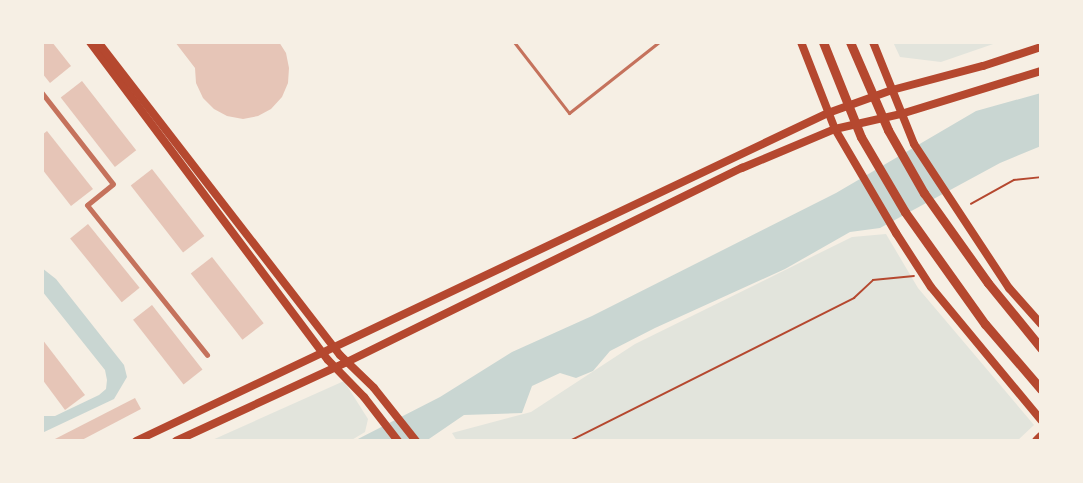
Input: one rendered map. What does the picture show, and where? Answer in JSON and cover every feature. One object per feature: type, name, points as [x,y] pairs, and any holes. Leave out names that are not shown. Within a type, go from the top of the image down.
[{"type":"highway","points":[[823,42],[861,137],[905,212],[972,307],[1041,389]]},
{"type":"highway","points":[[850,42],[888,130],[924,193],[988,283],[1041,348]]},
{"type":"highway","points":[[1037,441],[1041,437]]},
{"type":"main road","points":[[90,42],[322,352],[398,441]]},
{"type":"main road","points":[[98,42],[335,348],[374,388],[416,441]]},
{"type":"main road","points":[[801,42],[835,129],[896,233],[924,276],[1041,420]]},
{"type":"main road","points":[[873,42],[914,144],[1009,288],[1041,324]]},
{"type":"main road","points":[[135,441],[828,113],[892,90],[1041,47]]},
{"type":"main road","points":[[176,441],[334,366],[347,362],[742,168],[835,129],[901,114],[1041,71]]},
{"type":"street","points":[[42,93],[113,184],[87,206],[207,355]]},
{"type":"lane","points":[[514,42],[569,113],[659,42]]},
{"type":"path","points":[[971,204],[1014,180],[1041,177]]},
{"type":"path","points":[[570,441],[854,298],[873,280],[924,276]]},
{"type":"shaded area","points":[[893,42],[999,42],[941,62],[900,57]]},
{"type":"shaded area","points":[[1041,93],[1041,146],[1000,163],[880,228],[850,232],[785,269],[655,328],[610,351],[593,371],[576,378],[560,373],[532,386],[522,413],[464,415],[426,441],[354,441],[440,397],[512,352],[592,316],[836,193],[976,111]]},
{"type":"shaded area","points":[[886,234],[918,288],[1034,425],[1017,441],[457,441],[452,433],[531,412],[635,344],[852,237]]},
{"type":"shaded area","points":[[42,268],[56,279],[124,365],[127,377],[114,399],[42,433],[42,416],[55,416],[99,395],[106,389],[107,380],[105,370],[42,291]]},
{"type":"shaded area","points":[[344,381],[368,419],[365,432],[350,441],[210,441]]},
{"type":"building","points":[[42,42],[52,42],[71,66],[50,83],[42,73]]},
{"type":"building","points":[[175,42],[279,42],[286,53],[289,68],[288,83],[282,97],[271,109],[258,116],[243,119],[227,116],[214,109],[203,98],[196,83],[195,68]]},
{"type":"building","points":[[82,81],[136,150],[115,167],[61,98]]},
{"type":"building","points":[[47,131],[93,189],[71,206],[42,169],[42,135]]},
{"type":"building","points":[[152,169],[204,236],[183,253],[131,186]]},
{"type":"building","points":[[88,224],[140,288],[122,302],[70,238]]},
{"type":"building","points":[[212,257],[264,323],[242,340],[191,274]]},
{"type":"building","points":[[152,305],[202,370],[184,384],[133,320]]},
{"type":"building","points":[[42,339],[85,395],[65,410],[42,379]]},
{"type":"building","points":[[135,398],[141,409],[80,441],[51,441]]}]
